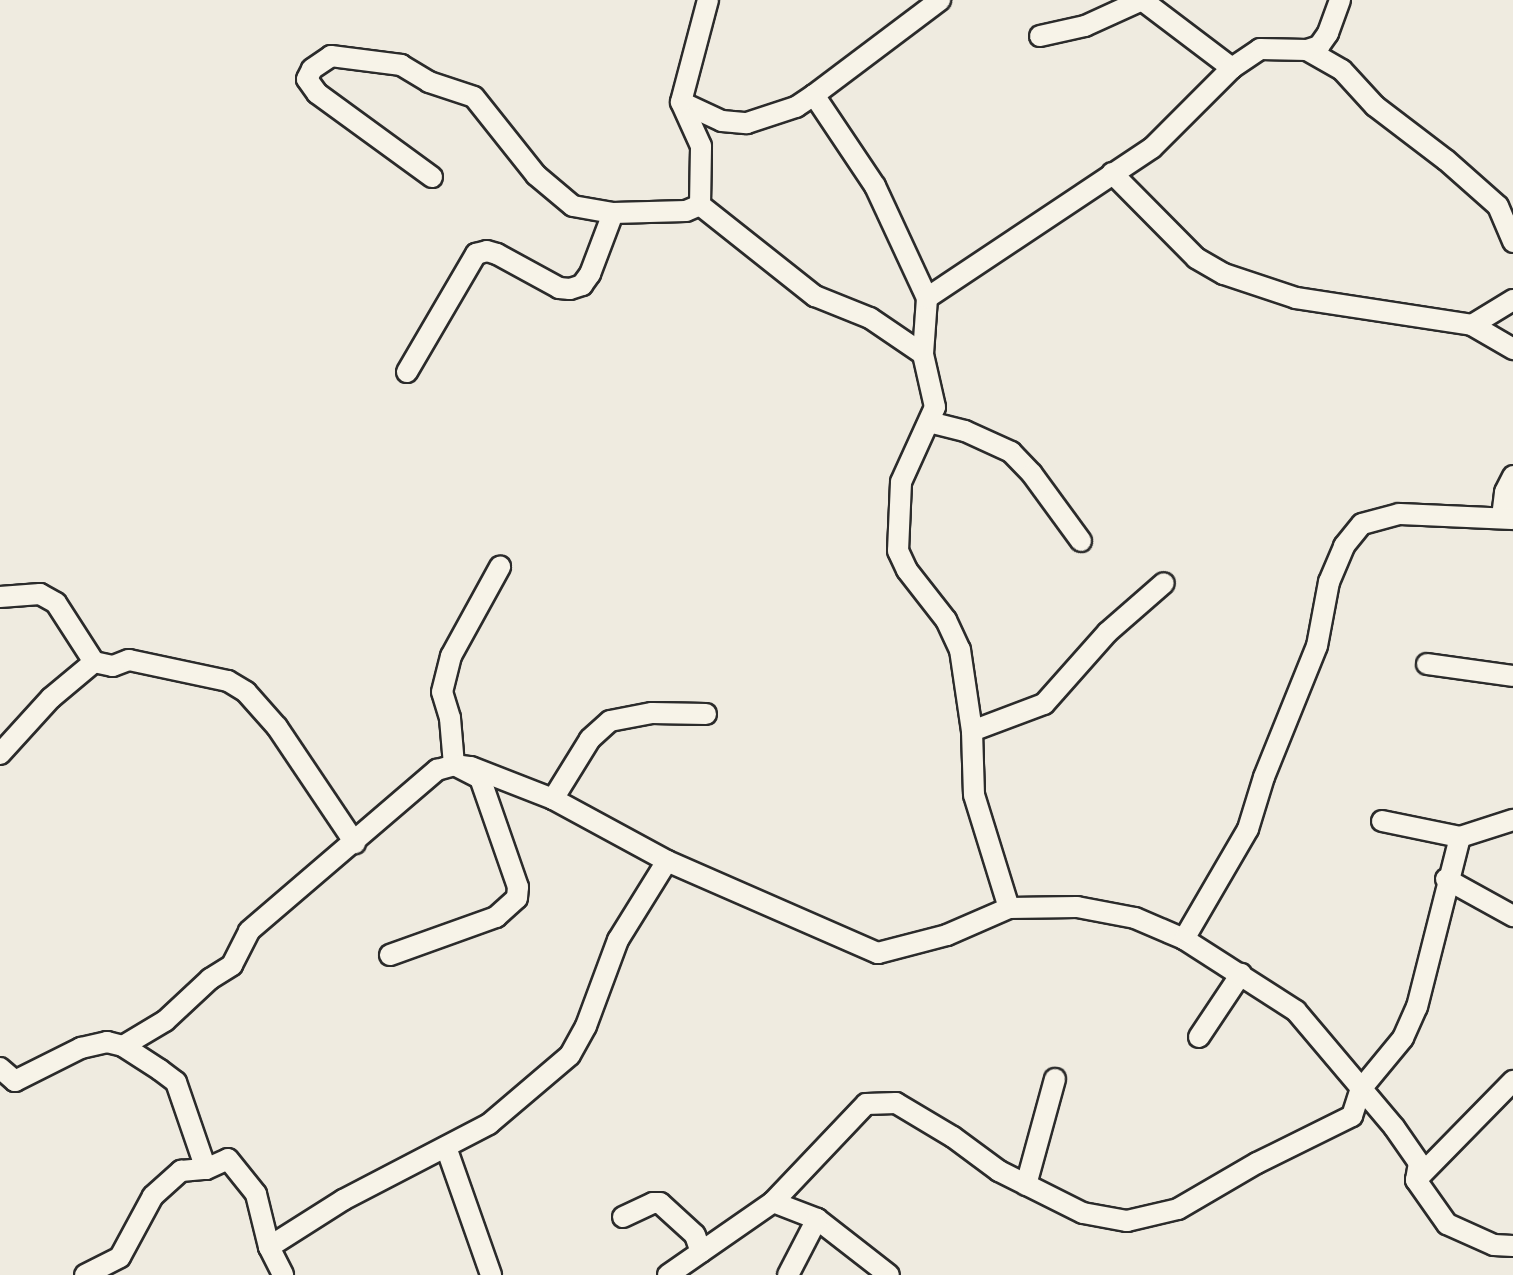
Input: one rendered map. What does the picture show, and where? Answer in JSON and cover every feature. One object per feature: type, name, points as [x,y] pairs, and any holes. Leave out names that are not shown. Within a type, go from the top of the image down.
[{"type":"street","points":[[700,205],[701,146],[681,102],[708,0]]},
{"type":"street","points":[[681,102],[722,121],[747,123],[796,107],[940,0]]},
{"type":"street","points":[[1040,36],[1085,26],[1142,0],[1232,68]]},
{"type":"street","points":[[927,298],[1152,148],[1232,68],[1260,49],[1307,50],[1319,46],[1328,33],[1340,0]]},
{"type":"street","points":[[1307,50],[1342,70],[1375,106],[1446,160],[1498,206],[1513,242]]},
{"type":"street","points":[[432,177],[317,93],[307,79],[312,69],[331,56],[401,65],[429,82],[474,97],[536,175],[573,206],[613,213],[686,211],[700,205]]},
{"type":"street","points":[[814,95],[875,186],[927,298],[923,354],[935,407],[901,482],[897,512],[898,551],[907,570],[946,620],[960,650],[972,731],[974,795],[1009,908]]},
{"type":"street","points":[[1112,173],[1196,258],[1224,274],[1296,298],[1472,325],[1513,349]]},
{"type":"street","points":[[700,205],[815,296],[870,318],[923,354]]},
{"type":"street","points":[[407,372],[476,254],[487,251],[497,254],[559,288],[570,289],[582,285],[590,274],[613,213]]},
{"type":"street","points":[[1472,325],[1513,300]]},
{"type":"street","points":[[929,422],[965,431],[1011,452],[1032,474],[1081,541]]},
{"type":"street","points":[[1184,939],[1248,829],[1264,777],[1317,646],[1329,582],[1344,546],[1362,524],[1399,514],[1508,518],[1505,492],[1513,476]]},
{"type":"street","points":[[454,765],[450,718],[442,692],[451,656],[500,567]]},
{"type":"street","points":[[972,731],[1044,704],[1108,632],[1164,583]]},
{"type":"street","points":[[0,597],[40,594],[56,603],[94,662],[113,666],[129,660],[228,681],[246,692],[306,766],[355,843]]},
{"type":"street","points":[[0,754],[51,698],[94,662]]},
{"type":"street","points":[[1427,664],[1513,676]]},
{"type":"street","points":[[553,799],[590,739],[610,721],[652,713],[706,714]]},
{"type":"street","points":[[390,955],[496,917],[517,898],[518,887],[480,778],[454,765]]},
{"type":"street","points":[[123,1046],[165,1021],[210,979],[232,965],[249,931],[437,770],[454,765],[471,767],[553,799],[667,861],[878,953],[947,935],[1009,908],[1077,907],[1135,918],[1184,939],[1296,1011],[1419,1163],[1416,1180],[1447,1224],[1494,1245],[1513,1246]]},
{"type":"street","points":[[1382,821],[1460,837],[1513,820]]},
{"type":"street","points":[[668,1275],[773,1202],[866,1104],[896,1103],[914,1112],[999,1171],[1026,1185],[1083,1213],[1127,1221],[1178,1209],[1257,1163],[1352,1116],[1361,1089],[1403,1038],[1417,1007],[1446,879],[1460,837]]},
{"type":"street","points":[[269,1247],[343,1200],[489,1124],[570,1055],[586,1026],[618,940],[667,861]]},
{"type":"street","points":[[1446,879],[1513,916]]},
{"type":"street","points":[[1199,1037],[1241,974]]},
{"type":"street","points":[[5,1078],[81,1048],[107,1042],[123,1046],[176,1082],[206,1169]]},
{"type":"street","points":[[1026,1185],[1055,1079]]},
{"type":"street","points":[[1416,1180],[1513,1081]]},
{"type":"street","points":[[446,1147],[491,1275]]},
{"type":"street","points":[[85,1275],[120,1257],[153,1196],[181,1171],[206,1169],[228,1159],[256,1194],[269,1247],[283,1275]]},
{"type":"street","points":[[773,1202],[817,1219],[889,1275]]},
{"type":"street","points":[[623,1217],[660,1203],[695,1235],[701,1252]]},
{"type":"street","points":[[788,1275],[817,1219]]}]
